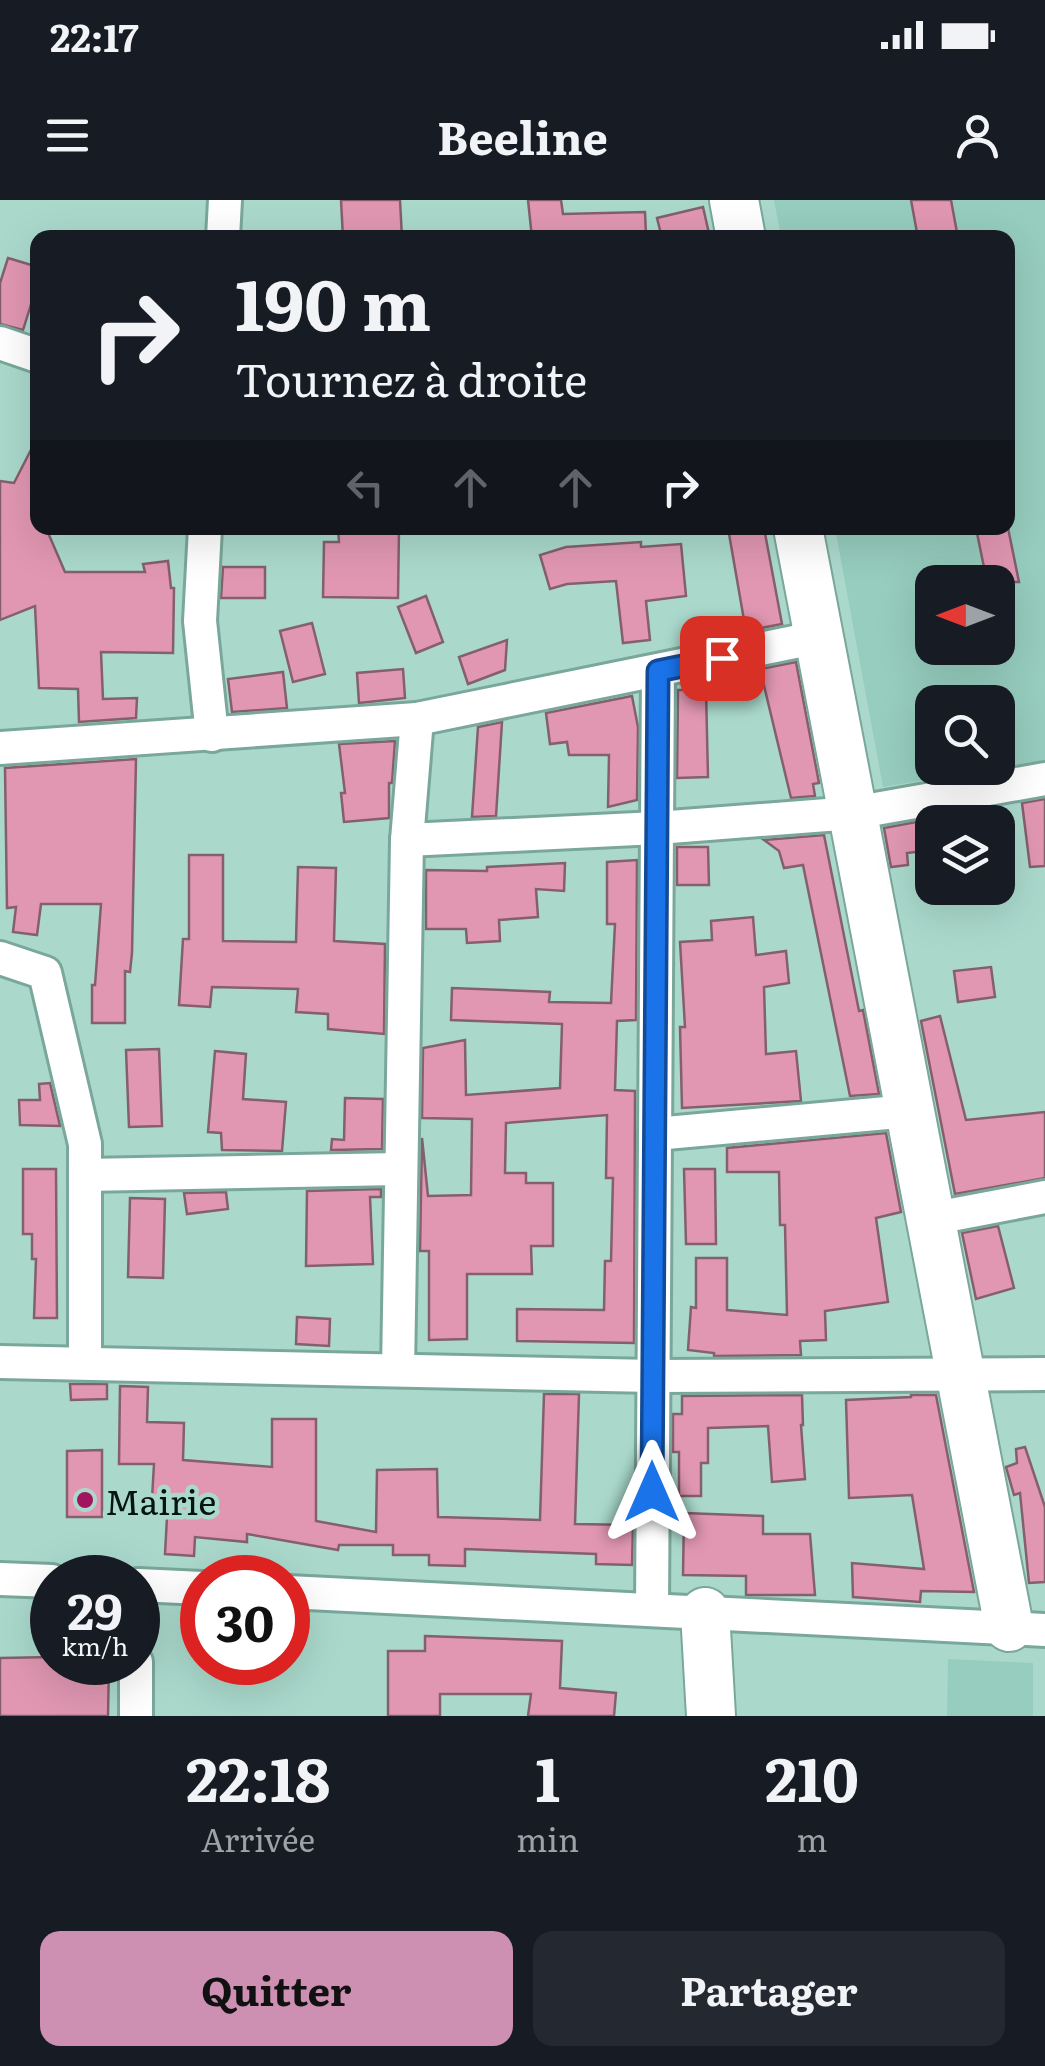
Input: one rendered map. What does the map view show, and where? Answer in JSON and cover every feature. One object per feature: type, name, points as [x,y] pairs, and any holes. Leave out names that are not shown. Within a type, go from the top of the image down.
[{"type":"street","points":[[223,230],[225,200]]},
{"type":"street","points":[[734,200],[740,230]]},
{"type":"street","points":[[0,343],[30,353]]},
{"type":"street","points":[[206,535],[200,621],[212,734]]},
{"type":"street","points":[[310,1593],[1027,1628],[959,1374],[799,535]]},
{"type":"street","points":[[0,748],[416,719],[819,637]]},
{"type":"street","points":[[652,1610],[658,671]]},
{"type":"street","points":[[398,1370],[408,840],[416,719]]},
{"type":"street","points":[[408,840],[657,828],[853,813],[1045,778]]},
{"type":"street","points":[[0,958],[45,973],[85,1144],[85,1364]]},
{"type":"street","points":[[655,1134],[910,1111]]},
{"type":"street","points":[[85,1175],[399,1170]]},
{"type":"street","points":[[930,1219],[1045,1197]]},
{"type":"street","points":[[0,1362],[654,1376],[1045,1374]]},
{"type":"street","points":[[0,1579],[30,1580]]},
{"type":"street","points":[[705,1612],[711,1716]]},
{"type":"street","points":[[136,1685],[136,1716]]},
{"type":"shaded area","points":[[774,200],[1045,200],[1045,760],[1015,765],[1015,685],[915,685],[915,782],[883,787],[836,535],[1015,535],[1015,230],[780,230]]},
{"type":"shaded area","points":[[948,1659],[1033,1663],[1033,1716],[947,1716]]},
{"type":"building","points":[[341,200],[400,200],[402,230],[343,230]]},
{"type":"building","points":[[528,200],[561,200],[563,214],[645,212],[646,230],[531,230]]},
{"type":"building","points":[[911,200],[951,200],[957,230],[917,230]]},
{"type":"building","points":[[703,207],[708,230],[660,230],[657,218]]},
{"type":"building","points":[[8,258],[30,265],[30,308],[23,330],[0,324],[0,283]]},
{"type":"building","points":[[30,452],[30,535],[49,535],[65,572],[145,572],[143,564],[168,561],[174,588],[173,653],[101,652],[103,699],[137,698],[136,718],[79,722],[78,689],[39,688],[35,606],[0,620],[0,481],[14,483]]},
{"type":"building","points":[[338,535],[399,535],[398,598],[323,597],[324,542],[339,542]]},
{"type":"building","points":[[729,535],[765,535],[782,624],[751,630],[749,619],[744,620]]},
{"type":"building","points":[[977,535],[1009,535],[1019,582],[1015,582],[1015,565],[984,565]]},
{"type":"building","points":[[641,542],[641,547],[681,544],[686,596],[646,601],[650,640],[623,643],[616,581],[550,589],[540,555],[566,547]]},
{"type":"building","points":[[223,567],[265,567],[265,598],[221,598]]},
{"type":"building","points":[[426,596],[443,642],[416,653],[398,607]]},
{"type":"building","points":[[312,623],[325,674],[293,682],[280,631]]},
{"type":"building","points":[[507,640],[505,670],[468,684],[459,657]]},
{"type":"building","points":[[796,662],[819,783],[813,784],[815,796],[791,798],[760,669]]},
{"type":"building","points":[[403,669],[405,698],[359,703],[357,673]]},
{"type":"building","points":[[283,672],[287,708],[232,712],[228,679]]},
{"type":"building","points":[[678,690],[706,690],[708,777],[677,778]]},
{"type":"building","points":[[632,696],[638,727],[637,800],[608,807],[609,755],[569,755],[567,742],[550,744],[546,713]]},
{"type":"building","points":[[502,722],[496,816],[472,817],[478,727]]},
{"type":"building","points":[[395,741],[389,818],[344,822],[339,744]]},
{"type":"building","points":[[136,759],[132,953],[130,972],[125,971],[125,1023],[92,1023],[101,904],[41,904],[37,935],[13,932],[16,907],[7,908],[5,768]]},
{"type":"building","points":[[1045,799],[1045,866],[1030,867],[1022,803]]},
{"type":"building","points":[[915,822],[915,852],[907,853],[908,865],[891,867],[884,828]]},
{"type":"building","points":[[824,835],[879,1094],[850,1096],[803,865],[784,868],[779,851],[764,840]]},
{"type":"building","points":[[677,847],[708,847],[709,885],[677,885]]},
{"type":"building","points":[[189,855],[223,855],[223,941],[296,942],[298,867],[336,868],[334,941],[385,944],[384,1034],[328,1029],[328,1014],[296,1012],[298,989],[212,987],[210,1007],[179,1005],[183,939],[189,939]]},
{"type":"building","points":[[637,860],[636,1020],[617,1021],[615,1090],[635,1091],[634,1343],[517,1341],[517,1309],[604,1310],[605,1261],[611,1261],[613,1178],[606,1178],[607,1115],[506,1123],[505,1173],[526,1173],[526,1183],[553,1183],[553,1246],[531,1246],[532,1274],[467,1274],[467,1339],[429,1340],[429,1251],[420,1251],[422,1138],[428,1196],[471,1195],[472,1119],[422,1118],[423,1048],[465,1040],[466,1095],[560,1088],[562,1024],[451,1020],[452,988],[550,992],[549,1002],[611,1003],[615,924],[607,924],[607,862]]},
{"type":"building","points":[[565,863],[564,891],[536,889],[538,917],[499,920],[500,941],[467,943],[466,929],[426,929],[426,870],[487,871],[487,867]]},
{"type":"building","points":[[753,917],[756,955],[786,951],[789,983],[764,987],[766,1054],[796,1051],[801,1101],[682,1108],[680,1027],[685,1027],[680,942],[712,940],[711,921]]},
{"type":"building","points":[[991,967],[995,997],[958,1002],[954,971]]},
{"type":"building","points":[[940,1016],[966,1120],[1045,1112],[1045,1178],[955,1194],[921,1021]]},
{"type":"building","points":[[159,1049],[162,1126],[129,1127],[126,1050]]},
{"type":"building","points":[[215,1051],[246,1054],[243,1099],[286,1102],[282,1151],[222,1150],[221,1133],[208,1132]]},
{"type":"building","points":[[50,1083],[60,1126],[20,1125],[19,1100],[40,1100],[39,1084]]},
{"type":"building","points":[[345,1098],[383,1099],[382,1149],[331,1150],[332,1139],[344,1140]]},
{"type":"building","points":[[886,1133],[901,1212],[876,1218],[888,1302],[825,1311],[826,1340],[800,1341],[801,1355],[714,1356],[688,1350],[691,1307],[696,1308],[696,1258],[727,1258],[727,1310],[787,1315],[785,1225],[780,1225],[779,1172],[727,1172],[727,1148]]},
{"type":"building","points":[[23,1169],[56,1169],[57,1318],[34,1318],[36,1259],[32,1259],[32,1234],[23,1234]]},
{"type":"building","points":[[684,1169],[715,1169],[716,1244],[686,1244]]},
{"type":"building","points":[[381,1189],[381,1197],[370,1197],[373,1264],[306,1266],[307,1191]]},
{"type":"building","points":[[226,1192],[228,1209],[187,1214],[184,1193]]},
{"type":"building","points":[[130,1198],[165,1199],[163,1278],[128,1277]]},
{"type":"building","points":[[998,1226],[1014,1288],[976,1299],[962,1233]]},
{"type":"building","points":[[297,1317],[330,1319],[329,1346],[296,1344]]},
{"type":"building","points":[[70,1384],[107,1384],[107,1399],[71,1400]]},
{"type":"building","points":[[120,1386],[148,1387],[147,1422],[184,1423],[183,1460],[272,1467],[272,1419],[316,1419],[316,1521],[376,1532],[377,1470],[437,1469],[438,1517],[540,1520],[544,1394],[579,1394],[575,1524],[633,1525],[632,1565],[596,1564],[596,1554],[465,1549],[465,1566],[429,1565],[429,1555],[393,1555],[393,1545],[339,1545],[338,1550],[247,1534],[247,1542],[195,1537],[194,1555],[165,1554],[167,1517],[151,1516],[154,1464],[119,1464]]},
{"type":"building","points":[[802,1395],[805,1479],[772,1482],[768,1426],[708,1428],[708,1463],[701,1463],[701,1496],[679,1496],[679,1452],[673,1452],[673,1414],[682,1414],[682,1396]]},
{"type":"building","points":[[936,1395],[974,1592],[921,1591],[920,1602],[853,1597],[852,1563],[924,1569],[912,1495],[849,1498],[846,1400]]},
{"type":"building","points":[[1025,1447],[1045,1507],[1045,1582],[1029,1583],[1020,1493],[1014,1495],[1006,1467],[1017,1463],[1016,1449]]},
{"type":"building","points":[[102,1450],[102,1517],[67,1517],[67,1451]]},
{"type":"building","points":[[684,1513],[763,1516],[763,1534],[810,1534],[815,1595],[746,1595],[746,1576],[683,1575]]},
{"type":"building","points":[[425,1636],[562,1641],[560,1688],[616,1693],[614,1716],[528,1716],[531,1694],[440,1694],[440,1716],[388,1716],[388,1651],[425,1651]]},
{"type":"building","points":[[30,1657],[30,1685],[109,1685],[108,1716],[0,1716],[0,1658]]},
{"type":"place","name":"Mairie","points":[[85,1500]]},
{"type":"route","points":[[652,1492],[658,671],[722,658]]}]
